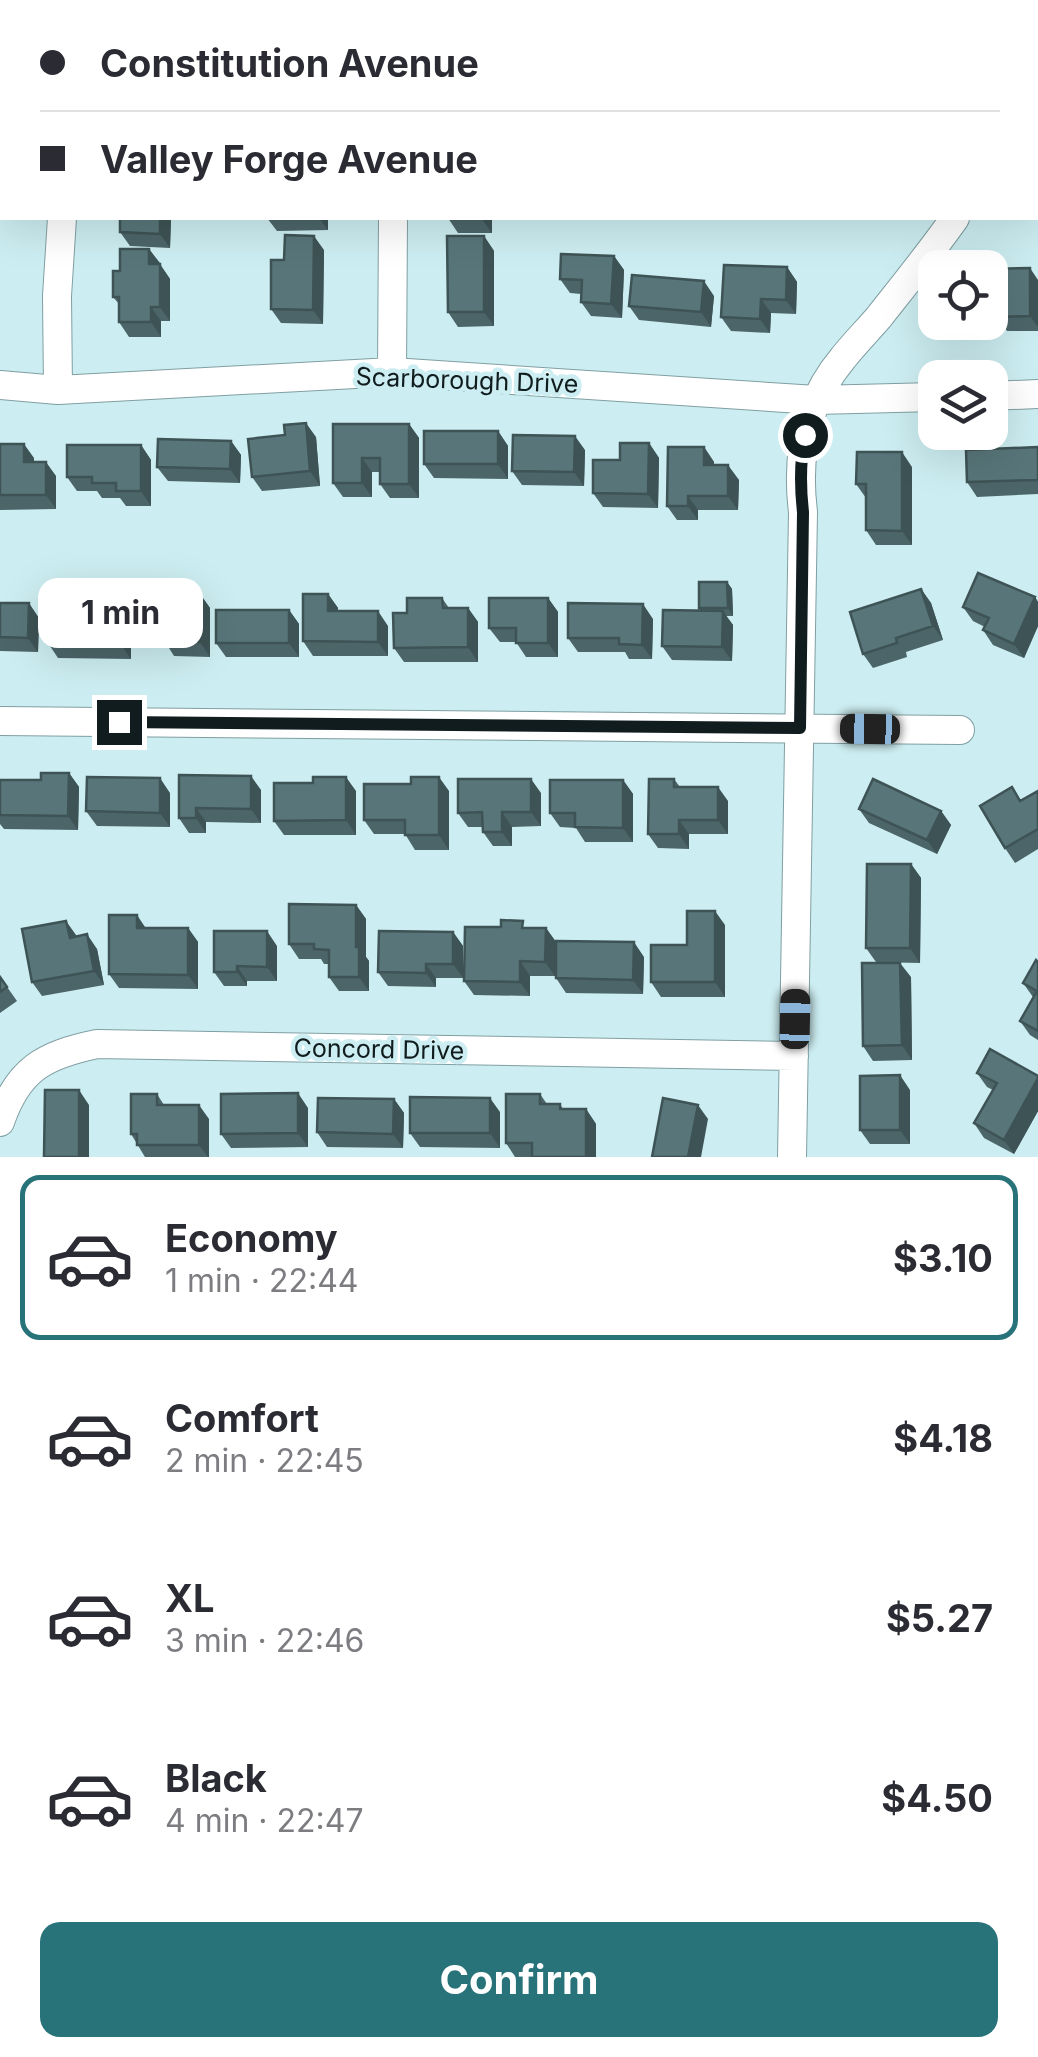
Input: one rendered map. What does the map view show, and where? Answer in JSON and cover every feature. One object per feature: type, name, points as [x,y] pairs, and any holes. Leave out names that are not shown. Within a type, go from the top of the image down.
[{"type":"street","points":[[58,390],[57,296],[62,220]]},
{"type":"street","points":[[392,372],[393,220]]},
{"type":"street","points":[[792,1157],[801,454],[816,400],[843,357],[927,258],[954,220]]},
{"type":"street","name":"Scarborough Drive","points":[[0,386],[58,390],[392,372],[816,400],[918,397]]},
{"type":"street","points":[[1008,395],[1038,394]]},
{"type":"street","points":[[0,721],[960,730]]},
{"type":"street","name":"Concord Drive","points":[[0,1122],[16,1086],[33,1067],[50,1056],[97,1044],[794,1056]]},
{"type":"building","points":[[120,220],[160,220],[160,234],[120,232]]},
{"type":"building","points":[[285,235],[314,236],[313,310],[271,309],[271,260],[284,260]]},
{"type":"building","points":[[447,236],[484,236],[484,312],[448,312]]},
{"type":"building","points":[[120,249],[149,249],[149,264],[160,264],[160,307],[151,307],[151,322],[119,322],[119,297],[113,297],[113,271],[120,271]]},
{"type":"building","points":[[561,254],[614,256],[611,304],[581,302],[582,280],[560,279]]},
{"type":"building","points":[[724,265],[787,267],[786,300],[761,299],[760,319],[721,317]]},
{"type":"building","points":[[1030,268],[1030,316],[1008,317],[1008,269]]},
{"type":"building","points":[[632,275],[704,281],[701,312],[629,306]]},
{"type":"building","points":[[306,423],[310,471],[252,477],[248,439],[285,435],[284,425]]},
{"type":"building","points":[[333,424],[409,424],[409,484],[380,484],[380,458],[362,458],[362,483],[333,483]]},
{"type":"building","points":[[424,431],[498,431],[498,464],[424,464]]},
{"type":"building","points":[[513,435],[575,436],[574,472],[512,471]]},
{"type":"building","points":[[158,439],[231,441],[230,469],[157,467]]},
{"type":"building","points":[[620,443],[649,443],[648,494],[593,493],[593,460],[620,460]]},
{"type":"building","points":[[0,444],[24,444],[24,462],[46,462],[46,495],[0,495]]},
{"type":"building","points":[[67,445],[141,445],[141,491],[116,491],[116,483],[92,483],[92,477],[67,477]]},
{"type":"building","points":[[668,447],[704,447],[704,465],[728,465],[728,496],[688,496],[688,506],[667,506]]},
{"type":"building","points":[[1038,447],[1038,480],[967,482],[966,450]]},
{"type":"building","points":[[857,452],[902,452],[902,531],[866,530],[866,484],[856,484]]},
{"type":"building","points":[[978,573],[1035,597],[1014,644],[983,630],[989,618],[963,607]]},
{"type":"building","points":[[699,582],[727,582],[728,608],[699,608]]},
{"type":"building","points":[[921,589],[933,626],[863,654],[850,612]]},
{"type":"building","points":[[141,593],[200,594],[200,642],[164,642],[165,626],[141,625]]},
{"type":"building","points":[[303,594],[328,594],[328,611],[378,611],[378,642],[303,641]]},
{"type":"building","points":[[407,598],[442,598],[443,608],[468,608],[468,647],[394,648],[393,613],[407,613]]},
{"type":"building","points":[[489,598],[548,598],[548,643],[516,643],[516,628],[489,628]]},
{"type":"building","points":[[0,603],[29,603],[28,638],[0,637]]},
{"type":"building","points":[[568,603],[643,604],[642,645],[619,644],[619,638],[568,638]]},
{"type":"building","points":[[48,608],[121,609],[121,644],[48,643]]},
{"type":"building","points":[[216,610],[289,610],[289,643],[216,643]]},
{"type":"building","points":[[663,610],[723,611],[722,647],[662,646]]},
{"type":"building","points":[[41,773],[69,773],[68,816],[0,815],[0,780],[41,780]]},
{"type":"building","points":[[179,775],[251,776],[251,809],[196,808],[196,818],[179,818]]},
{"type":"building","points":[[87,777],[160,778],[160,813],[86,811]]},
{"type":"building","points":[[313,777],[346,777],[346,820],[274,821],[274,783],[313,783]]},
{"type":"building","points":[[411,777],[439,777],[439,835],[405,835],[405,820],[364,820],[364,784],[411,784]]},
{"type":"building","points":[[458,779],[531,779],[531,812],[502,812],[502,832],[483,832],[482,812],[458,813]]},
{"type":"building","points":[[649,779],[674,779],[674,787],[718,787],[718,820],[679,820],[679,834],[648,834]]},
{"type":"building","points":[[873,779],[941,811],[927,840],[859,809]]},
{"type":"building","points":[[550,780],[623,780],[623,828],[575,827],[575,813],[550,813]]},
{"type":"building","points":[[1012,787],[1020,801],[1038,791],[1038,829],[1005,848],[980,806]]},
{"type":"building","points":[[867,864],[911,864],[910,948],[866,948]]},
{"type":"building","points":[[289,904],[356,905],[359,977],[329,977],[329,950],[314,949],[314,944],[289,944]]},
{"type":"building","points":[[687,911],[715,911],[715,982],[651,982],[651,945],[687,945]]},
{"type":"building","points":[[109,915],[137,915],[137,928],[188,928],[188,975],[109,974]]},
{"type":"building","points":[[501,920],[523,921],[522,928],[546,928],[545,962],[520,961],[520,982],[464,981],[465,927],[501,927]]},
{"type":"building","points":[[66,921],[70,938],[87,934],[94,971],[32,982],[22,929]]},
{"type":"building","points":[[214,931],[267,931],[267,967],[237,966],[237,972],[214,972]]},
{"type":"building","points":[[379,931],[453,932],[453,964],[426,964],[426,973],[378,972]]},
{"type":"building","points":[[556,941],[634,942],[633,980],[556,978]]},
{"type":"building","points":[[1038,962],[1038,1031],[1020,1021],[1037,991],[1023,983]]},
{"type":"building","points":[[862,963],[900,963],[902,1045],[863,1046]]},
{"type":"building","points":[[990,1049],[1038,1076],[1004,1140],[974,1123],[997,1083],[977,1073]]},
{"type":"building","points":[[900,1075],[900,1130],[860,1130],[860,1076]]},
{"type":"building","points":[[45,1090],[79,1090],[79,1157],[44,1157]]},
{"type":"building","points":[[298,1093],[298,1133],[221,1134],[221,1094]]},
{"type":"building","points":[[131,1094],[157,1094],[157,1105],[199,1105],[199,1145],[137,1145],[137,1134],[131,1134]]},
{"type":"building","points":[[506,1094],[540,1094],[540,1104],[586,1109],[586,1157],[532,1157],[532,1143],[506,1143]]},
{"type":"building","points":[[410,1097],[490,1098],[490,1133],[410,1133]]},
{"type":"building","points":[[318,1098],[394,1099],[393,1134],[317,1132]]},
{"type":"building","points":[[663,1098],[698,1105],[688,1157],[652,1157]]},
{"type":"route","points":[[119,722],[800,728],[800,486],[805,435]]}]
